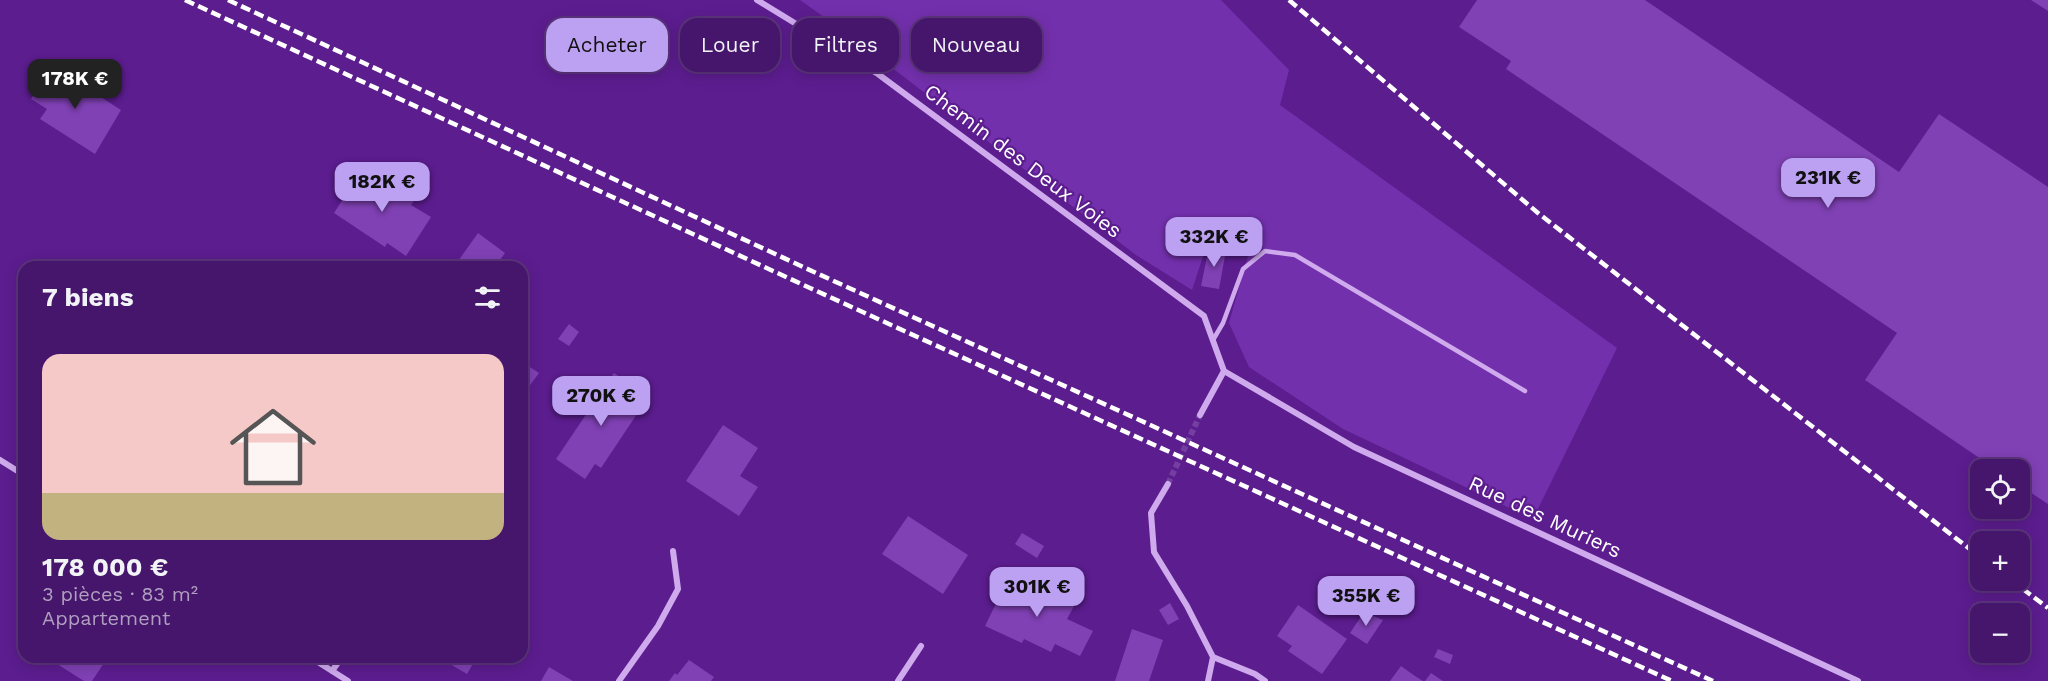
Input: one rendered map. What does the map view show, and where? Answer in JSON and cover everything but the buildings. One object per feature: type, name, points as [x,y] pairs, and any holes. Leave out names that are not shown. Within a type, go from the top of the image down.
[{"type":"street","name":"Chemin des Deux Voies","points":[[757,0],[878,74],[1204,316],[1224,371]]},
{"type":"street","points":[[1200,415],[1224,371]]},
{"type":"street","name":"Rue des Muriers","points":[[1224,371],[1354,447],[1858,681]]},
{"type":"street","points":[[0,460],[18,471]]},
{"type":"street","points":[[1168,484],[1151,513],[1154,552],[1187,606],[1213,657],[1208,681]]},
{"type":"street","points":[[619,681],[658,626],[678,588],[674,551]]},
{"type":"street","points":[[898,681],[921,646]]},
{"type":"street","points":[[1213,657],[1254,674],[1264,681]]},
{"type":"street","points":[[319,663],[348,681]]},
{"type":"street","points":[[332,671],[338,663]]},
{"type":"lane","points":[[1213,340],[1223,323],[1243,269],[1265,251],[1295,255],[1525,391]]},
{"type":"shaded area","points":[[800,0],[1221,0],[1289,70],[1280,105],[1617,348],[1533,519],[1343,429],[1249,367],[1229,323],[1254,235],[1209,238],[1192,290],[1136,255],[898,72],[899,18],[825,18]]},
{"type":"tunnel","points":[[1168,484],[1200,415]]},
{"type":"railway","points":[[185,0],[1672,681]]},
{"type":"railway","points":[[228,0],[814,272],[1713,681]]},
{"type":"railway","points":[[1289,0],[1538,213],[1970,549]]},
{"type":"railway","points":[[2026,591],[2048,608]]}]
